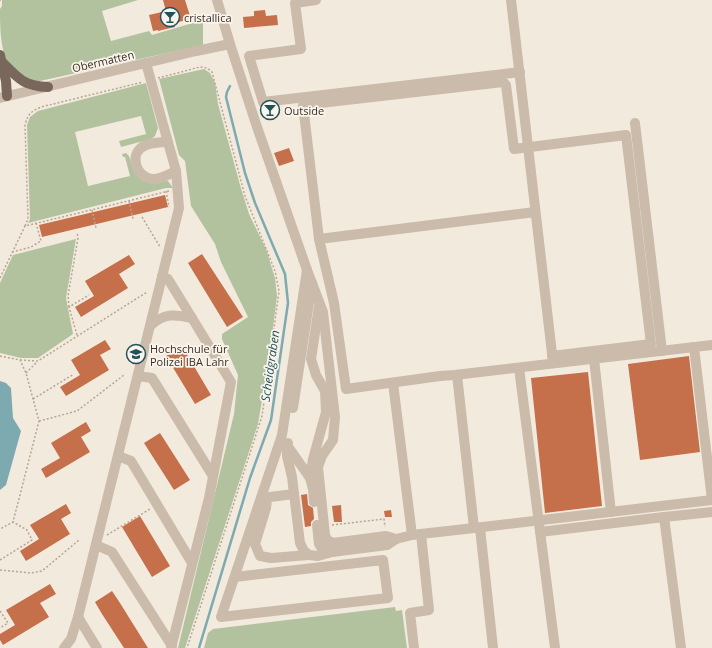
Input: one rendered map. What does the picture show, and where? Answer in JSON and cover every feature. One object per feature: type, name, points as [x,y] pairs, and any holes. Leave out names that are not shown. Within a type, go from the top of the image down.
[{"type":"main road","points":[[1,59],[24,82],[34,86],[48,87]]},
{"type":"main road","points":[[1,59],[6,81],[4,97]]},
{"type":"street","points":[[217,0],[256,124],[323,312],[335,417],[333,440],[322,456],[318,467],[325,535],[327,540],[332,543],[386,536],[396,539]]},
{"type":"street","points":[[316,0],[295,3],[301,49],[249,56],[263,102],[520,72]]},
{"type":"street","points":[[511,0],[552,360]]},
{"type":"street","name":"Obermatten","points":[[4,97],[230,44]]},
{"type":"street","points":[[64,648],[72,639],[78,617],[179,208],[176,171],[146,63]]},
{"type":"street","points":[[503,82],[506,85],[514,149],[528,148],[626,135],[651,344],[552,360],[519,368],[440,376],[346,389],[334,303],[319,239],[304,105],[503,82]]},
{"type":"street","points":[[635,123],[662,351]]},
{"type":"street","points":[[168,142],[146,145],[136,153],[135,160],[139,171],[147,177],[157,179],[176,171]]},
{"type":"street","points":[[319,239],[535,212]]},
{"type":"street","points":[[235,577],[383,560],[388,598],[221,617],[282,435],[307,270]]},
{"type":"street","points":[[162,276],[168,279],[231,382],[213,476],[171,647]]},
{"type":"street","points":[[308,555],[300,543],[292,477],[287,456],[287,445],[312,283]]},
{"type":"street","points":[[310,478],[313,459],[326,412],[325,391],[316,375],[311,358],[320,302]]},
{"type":"street","points":[[150,326],[157,320],[166,316],[176,315],[192,318]]},
{"type":"street","points":[[552,360],[594,359],[712,345]]},
{"type":"street","points":[[294,494],[270,497],[267,500],[255,544],[260,556],[271,558],[308,555],[318,556],[332,552],[387,545],[396,539],[416,535],[712,500],[694,347]]},
{"type":"street","points":[[594,359],[611,512]]},
{"type":"street","points":[[519,368],[555,648]]},
{"type":"street","points":[[457,375],[493,648]]},
{"type":"street","points":[[138,376],[152,378],[213,476]]},
{"type":"street","points":[[393,382],[429,610],[410,613],[414,648]]},
{"type":"street","points":[[287,445],[310,478],[313,489],[319,544],[322,549],[332,552]]},
{"type":"street","points":[[118,456],[130,462],[192,563]]},
{"type":"street","points":[[540,532],[712,512]]},
{"type":"street","points":[[664,517],[681,648]]},
{"type":"street","points":[[96,545],[112,552],[171,647]]},
{"type":"street","points":[[78,617],[97,648]]},
{"type":"path","points":[[0,278],[28,219],[25,126],[28,115],[33,110],[200,67],[207,68],[212,72],[245,196],[275,271],[279,291],[262,416],[187,648]]},
{"type":"path","points":[[25,226],[177,189]]},
{"type":"path","points":[[166,191],[170,210]]},
{"type":"path","points":[[129,200],[133,219]]},
{"type":"path","points":[[92,210],[96,228]]},
{"type":"path","points":[[142,217],[166,258]]},
{"type":"path","points":[[12,252],[31,247],[41,241],[36,223]]},
{"type":"path","points":[[77,232],[78,238],[68,296],[77,336]]},
{"type":"path","points":[[26,373],[38,361],[147,292]]},
{"type":"path","points":[[70,308],[89,294]]},
{"type":"path","points":[[0,356],[20,360],[38,361]]},
{"type":"path","points":[[0,529],[12,522],[39,421],[26,373],[20,360]]},
{"type":"path","points":[[33,399],[74,374]]},
{"type":"path","points":[[39,421],[76,411],[124,375]]},
{"type":"path","points":[[107,535],[156,505]]},
{"type":"path","points":[[0,560],[32,540],[27,530],[12,522]]},
{"type":"path","points":[[0,570],[32,573],[42,571],[79,540]]},
{"type":"path","points":[[0,611],[8,623],[0,628]]},
{"type":"green space","points":[[2,0],[138,0],[102,11],[111,41],[149,31],[152,35],[203,20],[203,45],[31,83],[13,69],[7,61],[1,40],[0,9],[2,6]]},
{"type":"green space","points":[[204,69],[210,73],[215,83],[218,104],[240,185],[249,214],[266,249],[275,278],[277,296],[269,359],[258,424],[185,648],[178,648],[234,414],[238,375],[222,339],[222,334],[248,317],[221,262],[215,244],[191,206],[185,161],[179,155],[159,79]]},
{"type":"green space","points":[[146,83],[158,128],[155,136],[151,139],[121,147],[119,141],[146,134],[141,116],[75,132],[88,186],[130,176],[125,157],[123,157],[122,154],[126,153],[129,156],[134,172],[168,181],[173,188],[166,188],[28,223],[30,219],[27,125],[30,117],[38,111]]},
{"type":"green space","points":[[76,239],[66,298],[73,334],[38,358],[21,358],[0,353],[0,283],[13,255]]},
{"type":"green space","points":[[395,607],[396,611],[402,610],[407,648],[204,648],[208,633],[213,629]]},
{"type":"water","points":[[0,381],[6,383],[11,388],[13,418],[21,431],[6,485],[0,490]]},
{"type":"building","name":"cristallica","points":[[163,0],[185,0],[191,19],[174,23],[175,27],[153,31],[149,15],[166,11]]},
{"type":"building","points":[[265,10],[266,16],[277,15],[278,25],[244,28],[243,17],[254,16],[254,11]]},
{"type":"building","name":"Outside","points":[[279,107],[280,113],[262,115],[261,108]]},
{"type":"building","points":[[289,148],[294,161],[279,166],[274,153]]},
{"type":"building","points":[[165,195],[168,207],[42,237],[39,225]]},
{"type":"building","points":[[202,254],[243,317],[227,327],[188,263]]},
{"type":"building","points":[[129,255],[135,264],[119,274],[128,288],[81,317],[75,307],[94,296],[85,281]]},
{"type":"building","points":[[105,340],[111,349],[100,355],[109,370],[66,396],[60,387],[80,375],[71,360]]},
{"type":"building","points":[[182,346],[211,395],[195,404],[166,356]]},
{"type":"building","points":[[689,356],[700,452],[640,460],[628,364]]},
{"type":"building","points":[[588,372],[602,506],[545,513],[531,378]]},
{"type":"building","points":[[86,422],[91,431],[81,437],[90,452],[46,478],[41,469],[60,458],[51,443]]},
{"type":"building","points":[[160,433],[190,480],[174,490],[144,443]]},
{"type":"building","points":[[307,494],[308,505],[313,508],[314,519],[311,522],[311,526],[305,527],[301,495]]},
{"type":"building","points":[[66,504],[71,513],[61,519],[70,534],[26,561],[20,551],[39,539],[30,525]]},
{"type":"building","points":[[341,505],[342,522],[334,522],[332,506]]},
{"type":"building","points":[[391,510],[392,517],[385,517],[384,511]]},
{"type":"building","points":[[140,516],[170,566],[152,577],[122,527]]},
{"type":"building","points":[[50,584],[56,594],[40,603],[49,617],[3,645],[0,640],[0,634],[15,625],[6,610]]},
{"type":"building","points":[[112,591],[148,648],[124,648],[102,614],[95,602]]},
{"type":"waterway","name":"Scheidgraben","points":[[199,648],[250,478],[271,420],[288,303],[285,274],[255,203],[245,173],[226,97],[230,86]]},
{"type":"place","name":"cristallica","points":[[170,17]]},
{"type":"place","name":"Outside","points":[[270,110]]},
{"type":"place","name":"Hochschule für Polizei IBA Lahr","points":[[136,354]]}]
